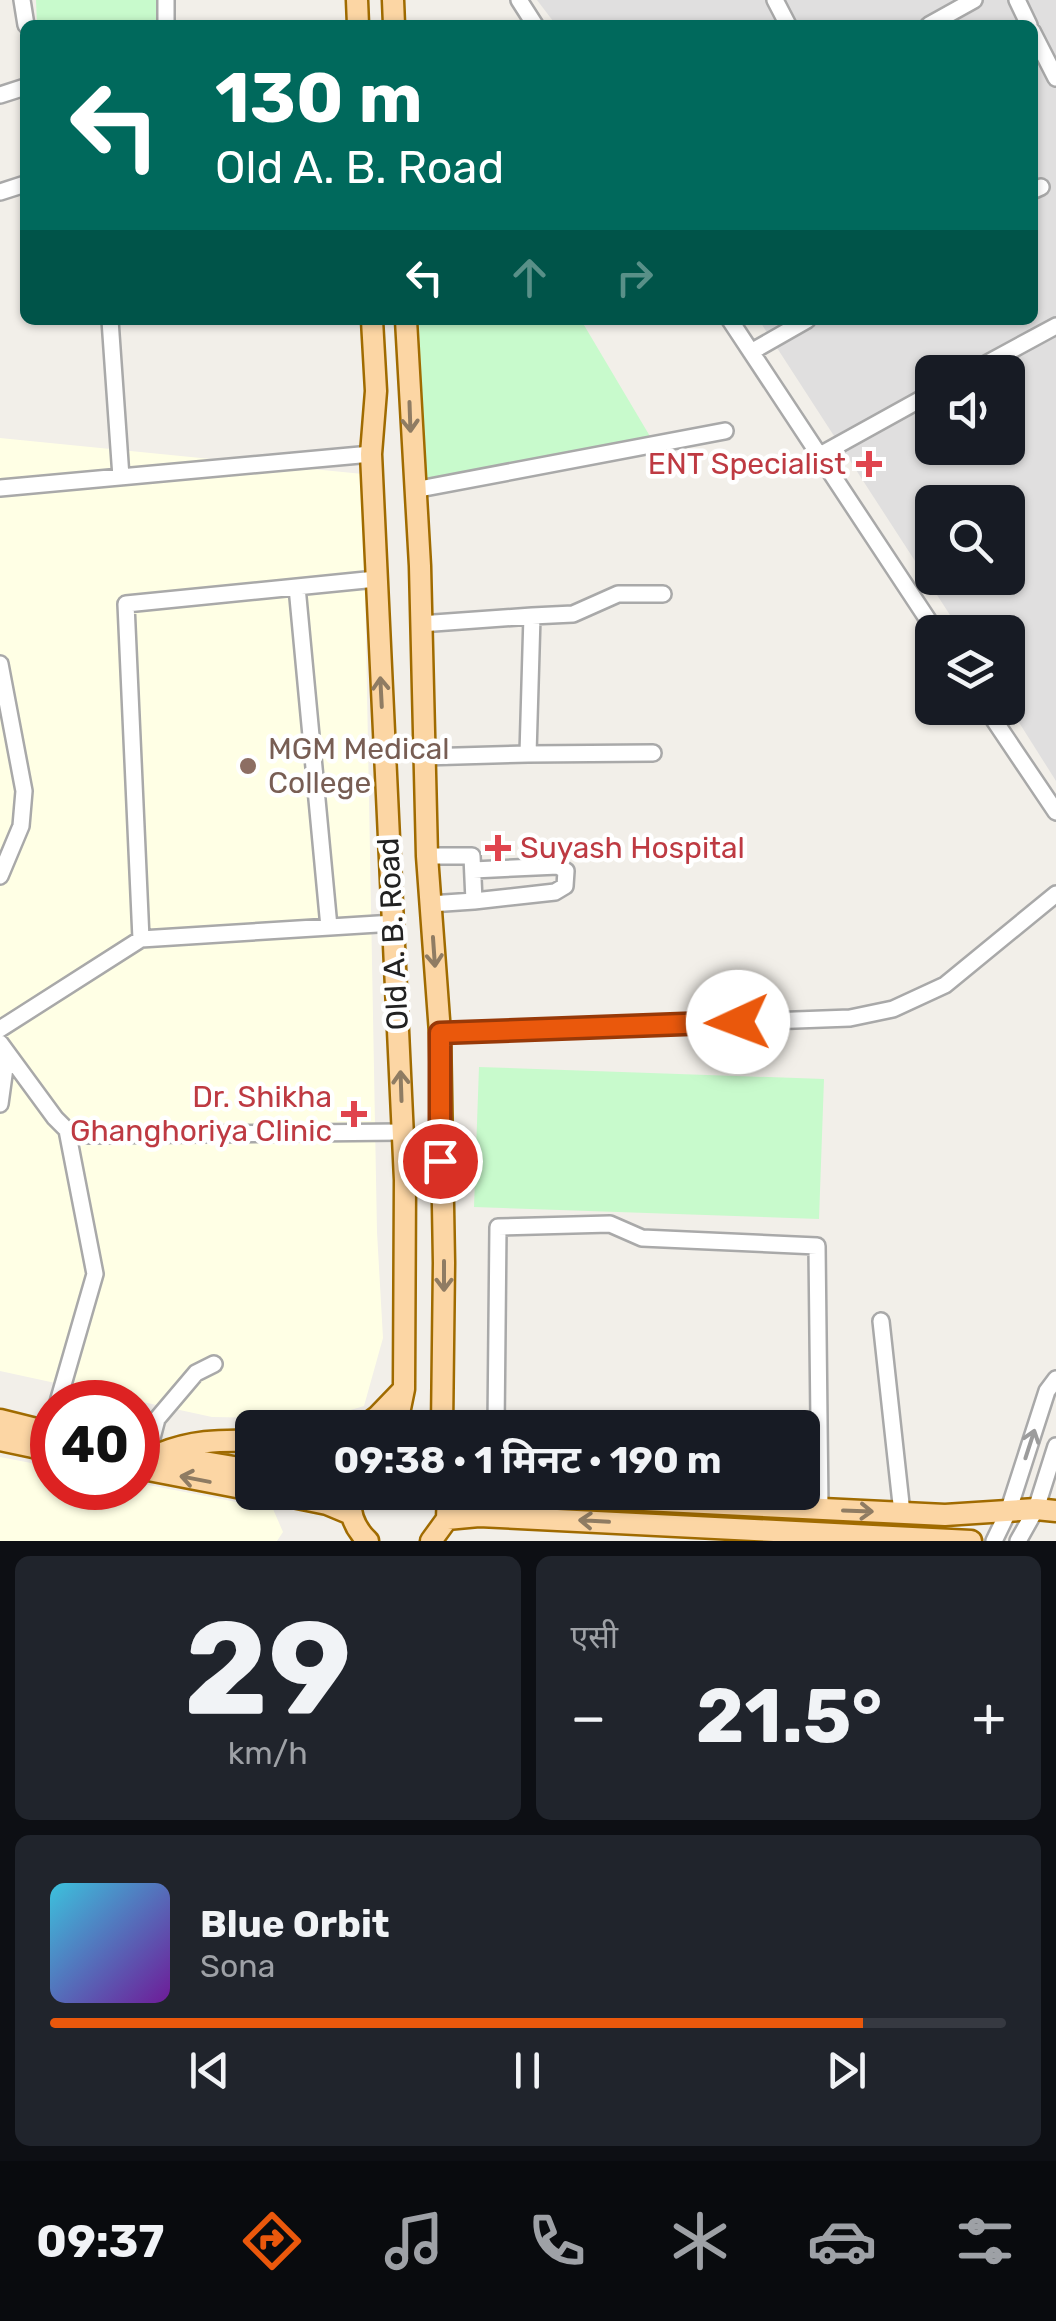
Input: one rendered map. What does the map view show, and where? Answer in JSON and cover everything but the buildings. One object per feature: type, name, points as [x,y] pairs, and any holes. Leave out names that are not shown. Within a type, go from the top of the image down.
[{"type":"main road","name":"Old A. B. Road","points":[[372,325],[376,392],[370,454],[405,1180],[404,1389],[400,1410]]},
{"type":"main road","name":"Old A. B. Road","points":[[406,325],[427,856],[440,1033],[442,1410]]},
{"type":"main road","points":[[384,1410],[404,1389]]},
{"type":"main road","points":[[0,1420],[30,1428]]},
{"type":"main road","points":[[0,1440],[30,1437]]},
{"type":"main road","points":[[160,1452],[186,1444],[235,1441]]},
{"type":"main road","points":[[160,1459],[235,1468]]},
{"type":"main road","points":[[160,1462],[235,1485]]},
{"type":"main road","points":[[431,1541],[447,1519],[447,1510]]},
{"type":"main road","points":[[820,1510],[945,1515],[1046,1510]]},
{"type":"main road","points":[[447,1519],[479,1516],[820,1537],[971,1541]]},
{"type":"street","points":[[938,20],[974,0]]},
{"type":"street","points":[[1038,42],[1056,78]]},
{"type":"street","points":[[110,325],[121,477]]},
{"type":"street","points":[[733,325],[925,615]]},
{"type":"street","points":[[751,352],[798,325]]},
{"type":"street","points":[[1002,355],[1056,326]]},
{"type":"street","points":[[820,455],[915,402]]},
{"type":"street","points":[[414,490],[726,432]]},
{"type":"street","points":[[0,488],[370,454]]},
{"type":"street","points":[[141,938],[126,604],[376,579]]},
{"type":"street","points":[[296,586],[329,927]]},
{"type":"street","points":[[420,624],[573,614],[618,594],[662,594]]},
{"type":"street","points":[[528,754],[532,616]]},
{"type":"street","points":[[0,664],[24,791],[21,826],[0,876]]},
{"type":"street","points":[[997,725],[1056,812]]},
{"type":"street","points":[[423,757],[654,753]]},
{"type":"street","points":[[427,856],[472,856],[474,901]]},
{"type":"street","points":[[430,904],[555,892],[568,880],[566,870],[558,866],[473,870]]},
{"type":"street","points":[[440,1033],[850,1018],[892,1009],[945,985],[1056,894]]},
{"type":"street","points":[[0,1029],[141,938],[394,923]]},
{"type":"street","points":[[4,1048],[54,1118],[67,1130],[89,1135],[402,1132]]},
{"type":"street","points":[[0,1104],[4,1048]]},
{"type":"street","points":[[64,1380],[95,1274],[67,1130]]},
{"type":"street","points":[[496,1410],[498,1227],[610,1224],[642,1238],[817,1246],[812,1410]]},
{"type":"street","points":[[880,1321],[902,1513]]},
{"type":"street","points":[[160,1416],[196,1374],[214,1364]]},
{"type":"street","points":[[994,1541],[1008,1512],[1047,1391],[1056,1379]]},
{"type":"street","points":[[1018,1541],[1046,1510],[1056,1446]]},
{"type":"shaded area","points":[[537,0],[1056,0],[1056,781],[1021,725],[1025,725],[1025,615],[950,615],[937,595],[1025,595],[1025,485],[915,485],[915,561],[762,325],[1038,325],[1038,20],[552,20]]},
{"type":"shaded area","points":[[0,438],[363,474],[377,1232],[383,1338],[364,1406],[351,1410],[235,1410],[235,1417],[212,1417],[160,1406],[160,1380],[41,1380],[0,1371]]},
{"type":"shaded area","points":[[0,1457],[30,1463],[30,1510],[160,1510],[160,1487],[235,1502],[235,1510],[273,1510],[283,1532],[277,1541],[0,1541]]},
{"type":"green space","points":[[36,0],[161,0],[162,20],[37,20]]},
{"type":"green space","points":[[419,325],[584,325],[651,438],[424,482]]},
{"type":"green space","points":[[479,1067],[824,1079],[819,1219],[474,1207]]},
{"type":"place","name":"ENT Specialist","points":[[869,464]]},
{"type":"place","name":"MGM Medical College","points":[[248,766]]},
{"type":"place","name":"Suyash Hospital","points":[[498,848]]},
{"type":"place","name":"Dr. Shikha Ghanghoriya Clinic","points":[[354,1114]]},
{"type":"route","points":[[440,1161],[440,1033],[738,1022]]}]
